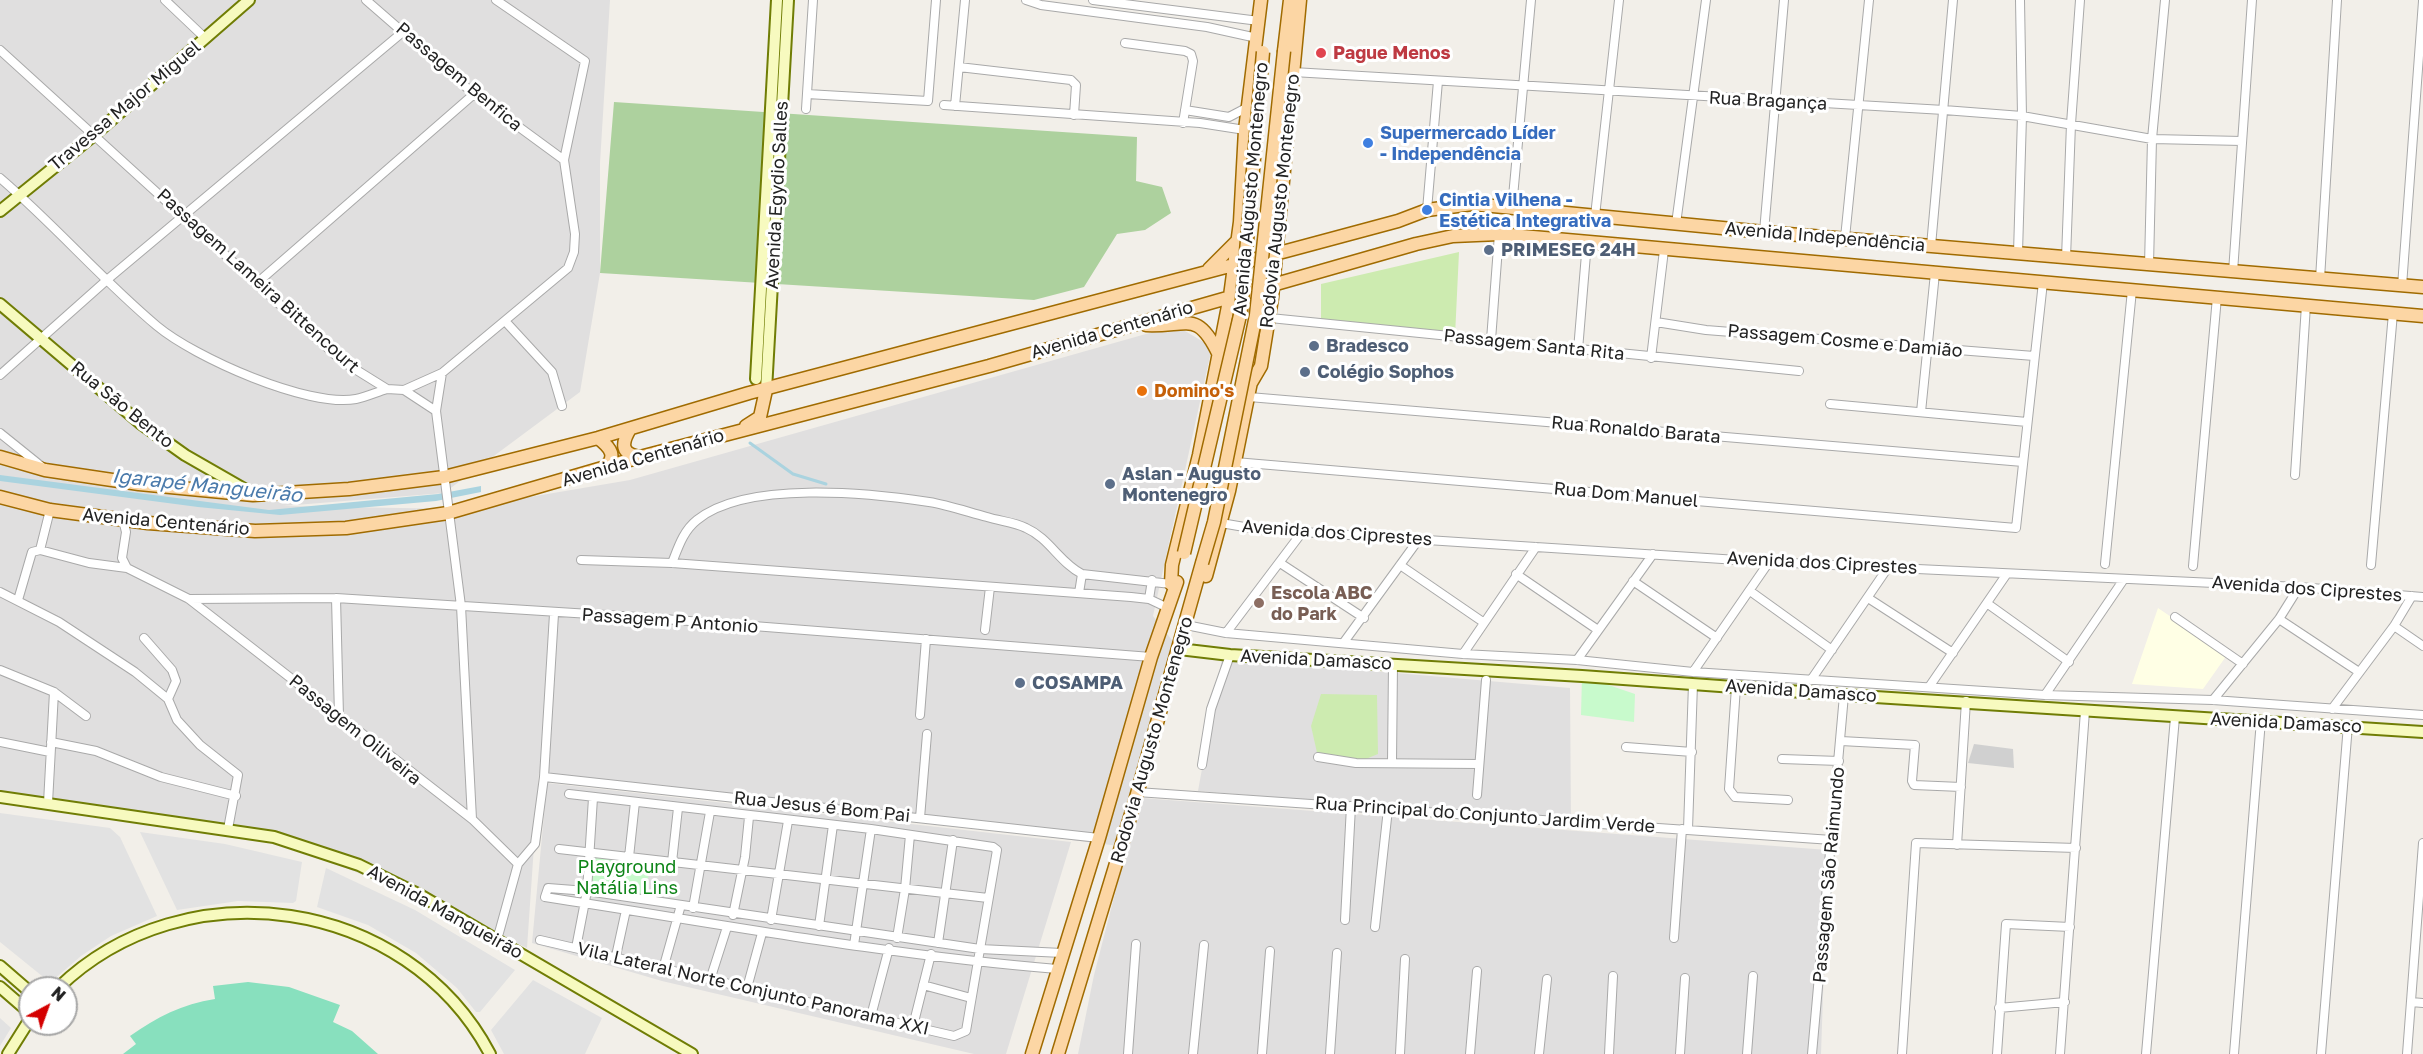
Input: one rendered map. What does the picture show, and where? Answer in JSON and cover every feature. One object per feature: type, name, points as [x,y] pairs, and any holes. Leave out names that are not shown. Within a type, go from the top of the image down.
[{"type":"main road","name":"Rodovia Augusto Montenegro","points":[[1032,1054],[1099,838],[1173,586],[1172,565],[1230,296],[1240,222],[1245,130],[1261,0]]},
{"type":"main road","name":"Avenida Augusto Montenegro","points":[[1173,586],[1184,553],[1241,311],[1268,0]]},
{"type":"main road","name":"Avenida Augusto Montenegro","points":[[1190,609],[1214,522],[1256,315],[1290,0]]},
{"type":"main road","name":"Rodovia Augusto Montenegro","points":[[1058,1054],[1190,609],[1202,594],[1221,523],[1251,383],[1261,366],[1278,254],[1279,214],[1300,0]]},
{"type":"main road","name":"Avenida Independência","points":[[1234,263],[1278,254],[1398,221],[1427,210],[1472,204],[1764,232],[2423,287]]},
{"type":"main road","points":[[1240,222],[1243,238],[1248,243],[1261,244],[1272,236],[1279,214]]},
{"type":"main road","name":"Avenida Independência","points":[[1274,285],[1434,240],[1453,236],[1499,234],[2423,316]]},
{"type":"main road","points":[[1205,271],[1237,240]]},
{"type":"main road","name":"Avenida Centenário","points":[[0,457],[45,470],[139,484],[253,495],[445,480],[630,429],[749,393],[1234,263]]},
{"type":"main road","name":"Avenida Centenário","points":[[0,497],[50,510],[208,529],[265,531],[346,528],[448,510],[640,457],[989,366],[1274,285]]},
{"type":"main road","points":[[1220,350],[1239,304],[1244,301],[1258,302],[1265,314],[1251,383]]},
{"type":"main road","points":[[1133,324],[1191,322],[1205,330],[1220,350]]},
{"type":"main road","points":[[749,393],[754,388],[756,379]]},
{"type":"main road","points":[[720,436],[754,423],[760,417],[766,390]]},
{"type":"main road","points":[[630,429],[624,439],[625,451],[629,455],[640,457]]},
{"type":"main road","points":[[598,438],[611,450],[612,456],[611,462],[602,469]]},
{"type":"street","points":[[165,0],[205,38]]},
{"type":"street","name":"Travessa Major Miguel","points":[[0,211],[18,194],[94,135],[249,0]]},
{"type":"street","name":"Passagem Benfica","points":[[366,0],[474,94],[564,160]]},
{"type":"street","points":[[404,390],[441,373],[568,268],[571,260],[575,234],[564,160],[585,61],[496,0]]},
{"type":"street","name":"Avenida Egydio Salles","points":[[756,379],[777,0]]},
{"type":"street","name":"Avenida Egydio Salles","points":[[766,390],[788,0]]},
{"type":"street","points":[[806,109],[813,0]]},
{"type":"street","points":[[807,94],[928,101],[936,0]]},
{"type":"street","points":[[955,106],[965,0]]},
{"type":"street","points":[[1026,0],[1206,27],[1257,38]]},
{"type":"street","points":[[1093,0],[1259,21]]},
{"type":"street","points":[[1512,208],[1531,0]]},
{"type":"street","points":[[1595,216],[1619,0]]},
{"type":"street","points":[[1676,224],[1706,0]]},
{"type":"street","points":[[1764,232],[1784,0]]},
{"type":"street","points":[[1845,238],[1869,0]]},
{"type":"street","points":[[1931,246],[1953,0]]},
{"type":"street","points":[[2018,253],[2022,116],[2020,0]]},
{"type":"street","points":[[2066,258],[2071,123],[2080,0]]},
{"type":"street","points":[[2149,265],[2152,139],[2165,0]]},
{"type":"street","points":[[2233,272],[2252,0]]},
{"type":"street","points":[[2320,279],[2337,0]]},
{"type":"street","points":[[2402,286],[2423,1]]},
{"type":"street","points":[[0,375],[108,279],[404,31]]},
{"type":"street","points":[[1125,43],[1185,51],[1191,54],[1193,61],[1183,123]]},
{"type":"street","name":"Passagem Lameira Bittencourt","points":[[0,50],[342,361],[387,389],[404,390],[436,411]]},
{"type":"street","points":[[958,67],[1071,80],[1076,85],[1074,115]]},
{"type":"street","name":"Rua Bragança","points":[[1293,72],[1944,110],[2022,116],[2152,139],[2242,141]]},
{"type":"street","points":[[1427,210],[1438,81]]},
{"type":"street","points":[[257,284],[474,94]]},
{"type":"street","points":[[944,105],[1183,123],[1245,130]]},
{"type":"street","points":[[1185,111],[1229,117],[1248,107]]},
{"type":"street","points":[[1228,128],[1229,117]]},
{"type":"street","points":[[0,178],[158,327],[202,354],[275,386],[332,398],[355,399],[387,389]]},
{"type":"street","points":[[1491,340],[1499,234]]},
{"type":"street","points":[[1578,350],[1587,242]]},
{"type":"street","points":[[1651,358],[1664,250]]},
{"type":"street","points":[[1921,412],[1935,273]]},
{"type":"street","points":[[2023,462],[2043,282]]},
{"type":"street","points":[[2105,564],[2132,290]]},
{"type":"street","points":[[2193,566],[2217,297]]},
{"type":"street","name":"Rua São Bento","points":[[0,304],[140,423],[185,455],[253,495]]},
{"type":"street","points":[[2295,475],[2306,305]]},
{"type":"street","points":[[2371,566],[2393,313]]},
{"type":"street","name":"Passagem Santa Rita","points":[[1270,318],[1651,358],[1799,371]]},
{"type":"street","points":[[505,321],[552,372],[562,406]]},
{"type":"street","name":"Passagem Cosme e Damião","points":[[1656,322],[1706,330],[2034,356]]},
{"type":"street","points":[[441,373],[436,411],[461,606],[472,819]]},
{"type":"street","name":"Rua Ronaldo Barata","points":[[1249,397],[2023,462]]},
{"type":"street","points":[[1830,404],[2027,422]]},
{"type":"street","points":[[0,433],[45,470]]},
{"type":"street","name":"Rua Dom Manuel","points":[[1235,462],[2016,528],[2023,462]]},
{"type":"street","points":[[672,563],[683,536],[696,521],[712,510],[759,495],[784,493],[860,495],[930,502],[1026,528],[1042,538],[1072,569],[1082,574],[1152,580],[1173,586]]},
{"type":"street","points":[[18,600],[32,552],[40,550],[50,510]]},
{"type":"street","points":[[123,520],[126,532],[122,558],[127,568]]},
{"type":"street","name":"Avenida dos Ciprestes","points":[[1221,523],[1303,531],[1769,562],[2299,587],[2423,597]]},
{"type":"street","points":[[1226,633],[1303,531]]},
{"type":"street","points":[[1344,642],[1364,618],[1419,539]]},
{"type":"street","points":[[1463,654],[1536,547]]},
{"type":"street","name":"Passagem Oiliveira","points":[[40,550],[89,563],[127,568],[189,599],[472,819],[518,864]]},
{"type":"street","points":[[1577,660],[1653,554]]},
{"type":"street","points":[[581,560],[672,563],[1079,593],[1149,599],[1168,608]]},
{"type":"street","points":[[1693,672],[1769,562]]},
{"type":"street","points":[[1281,563],[1364,618]]},
{"type":"street","points":[[1400,565],[1483,622]]},
{"type":"street","points":[[1811,680],[1890,566]]},
{"type":"street","points":[[1079,593],[1082,574]]},
{"type":"street","points":[[1516,574],[1598,630]]},
{"type":"street","points":[[1929,687],[1988,604],[2006,574]]},
{"type":"street","points":[[2045,695],[2124,579]]},
{"type":"street","points":[[1149,599],[1152,580]]},
{"type":"street","points":[[1633,581],[1717,638]]},
{"type":"street","points":[[985,630],[990,587]]},
{"type":"street","points":[[2213,700],[2279,619],[2299,587]]},
{"type":"street","points":[[1750,591],[1832,650]]},
{"type":"street","points":[[0,592],[59,622],[116,659],[168,699],[177,720],[200,745],[238,775],[236,796],[228,829]]},
{"type":"street","points":[[2332,709],[2394,626],[2412,596]]},
{"type":"street","points":[[336,598],[339,716]]},
{"type":"street","name":"Passagem P Antonio","points":[[189,599],[336,598],[554,614],[638,617],[1151,657]]},
{"type":"street","points":[[1868,598],[1953,653]]},
{"type":"street","points":[[1988,604],[2069,662]]},
{"type":"street","points":[[497,940],[518,864],[535,844],[544,777],[554,614]]},
{"type":"street","points":[[2175,617],[2243,664]]},
{"type":"street","points":[[2279,619],[2359,672]]},
{"type":"street","name":"Avenida Damasco","points":[[1186,625],[1226,633],[1463,654],[1577,660],[1693,672],[2045,695],[2213,700],[2423,714]]},
{"type":"street","points":[[2394,626],[2423,646]]},
{"type":"street","points":[[144,638],[172,670],[176,681],[168,699]]},
{"type":"street","points":[[920,715],[926,639]]},
{"type":"street","name":"Avenida Damasco","points":[[1179,649],[1230,655],[2423,732]]},
{"type":"street","points":[[1202,765],[1211,708],[1230,655]]},
{"type":"street","points":[[1392,762],[1394,664]]},
{"type":"street","points":[[0,670],[54,692],[86,716]]},
{"type":"street","points":[[1477,795],[1486,680]]},
{"type":"street","points":[[1674,938],[1692,752],[1693,684]]},
{"type":"street","points":[[1736,687],[1729,789],[1735,797],[1788,800]]},
{"type":"street","points":[[48,803],[54,692]]},
{"type":"street","name":"Passagem São Raimundo","points":[[1812,1054],[1844,695]]},
{"type":"street","points":[[1957,845],[1966,701]]},
{"type":"street","points":[[2060,1054],[2085,711]]},
{"type":"street","points":[[2146,1054],[2175,717]]},
{"type":"street","points":[[2234,1054],[2261,720]]},
{"type":"street","points":[[2321,1054],[2348,726]]},
{"type":"street","points":[[920,818],[927,734]]},
{"type":"street","points":[[1841,741],[1915,745],[1912,782],[1914,785],[1961,787]]},
{"type":"street","points":[[0,742],[50,752]]},
{"type":"street","points":[[51,742],[96,751],[161,777],[236,796]]},
{"type":"street","points":[[1626,747],[1692,752]]},
{"type":"street","points":[[1318,757],[1356,763],[1479,764]]},
{"type":"street","points":[[1782,759],[1839,761]]},
{"type":"street","name":"Rua Jesus é Bom Pai","points":[[544,777],[1099,838]]},
{"type":"street","name":"Rua Principal do Conjunto Jardim Verde","points":[[1137,792],[1832,840]]},
{"type":"street","points":[[569,794],[749,817],[871,829],[995,848],[971,998],[923,985]]},
{"type":"street","name":"Avenida Mangueirão","points":[[0,796],[274,837],[359,865],[420,895],[692,1054]]},
{"type":"street","points":[[576,948],[587,891],[593,798]]},
{"type":"street","points":[[629,857],[635,802]]},
{"type":"street","points":[[1345,920],[1351,806]]},
{"type":"street","points":[[672,862],[678,808]]},
{"type":"street","points":[[1375,927],[1388,809]]},
{"type":"street","points":[[693,908],[710,812]]},
{"type":"street","points":[[733,915],[743,869],[749,817]]},
{"type":"street","points":[[771,920],[788,820]]},
{"type":"street","points":[[819,926],[832,825]]},
{"type":"street","points":[[854,945],[865,884],[871,829]]},
{"type":"street","points":[[897,938],[905,889],[910,835]]},
{"type":"street","points":[[938,944],[953,840]]},
{"type":"street","points":[[1902,1054],[1916,843],[2076,848]]},
{"type":"street","points":[[2407,1054],[2423,843]]},
{"type":"street","points":[[559,849],[988,898]]},
{"type":"street","points":[[1057,969],[762,933],[545,897],[547,889],[587,891],[733,915],[938,944],[980,949],[1062,953]]},
{"type":"street","points":[[663,969],[681,905]]},
{"type":"street","points":[[616,956],[626,910]]},
{"type":"street","points":[[73,976],[117,944],[173,921],[232,911],[292,914],[350,930],[403,958],[449,997],[469,1020],[490,1054]]},
{"type":"street","points":[[1997,1054],[2006,924],[2070,927]]},
{"type":"street","points":[[710,980],[727,927]]},
{"type":"street","points":[[747,988],[762,933]]},
{"type":"street","name":"Vila Lateral Norte Conjunto Panorama XXI","points":[[540,940],[954,1036],[966,1031],[971,998]]},
{"type":"street","points":[[1128,1054],[1136,944]]},
{"type":"street","points":[[1193,1054],[1204,945]]},
{"type":"street","points":[[872,1016],[889,948]]},
{"type":"street","points":[[1262,1054],[1270,951]]},
{"type":"street","points":[[1330,1054],[1337,952]]},
{"type":"street","points":[[913,1026],[931,954]]},
{"type":"street","points":[[1400,1054],[1405,959]]},
{"type":"street","points":[[0,966],[18,982]]},
{"type":"street","points":[[1470,1054],[1477,971]]},
{"type":"street","points":[[1609,1054],[1613,976]]},
{"type":"street","points":[[1747,1054],[1753,976]]},
{"type":"street","points":[[1680,1054],[1685,978]]},
{"type":"street","points":[[1539,1054],[1547,979]]},
{"type":"street","points":[[0,987],[18,1003]]},
{"type":"street","points":[[1999,1008],[2065,1002]]},
{"type":"street","points":[[2411,1002],[2423,1003]]},
{"type":"street","points":[[8,1054],[19,1036]]},
{"type":"shaded area","points":[[0,0],[610,0],[600,163],[600,273],[580,392],[444,493],[283,506],[459,509],[630,480],[1160,330],[1185,331],[1212,347],[1153,616],[1179,649],[1142,798],[1828,850],[1821,1054],[1078,1054],[1094,975],[1127,847],[539,773],[527,948],[415,896],[291,846],[0,801]]},
{"type":"shaded area","points":[[2158,608],[2227,655],[2203,689],[2132,684]]},
{"type":"shaded area","points":[[1222,658],[1570,688],[1571,821],[1198,791]]},
{"type":"shaded area","points":[[1974,744],[2013,749],[2014,768],[1968,763]]},
{"type":"shaded area","points":[[547,783],[1071,842],[1006,1054],[974,1054],[662,981],[532,943]]},
{"type":"shaded area","points":[[0,813],[110,828],[120,837],[157,916],[111,936],[81,956],[58,976],[42,976],[0,942]]},
{"type":"shaded area","points":[[140,832],[225,844],[302,862],[296,901],[293,903],[238,901],[177,910]]},
{"type":"shaded area","points":[[326,868],[415,910],[515,970],[480,1012],[476,1012],[457,988],[416,953],[368,925],[317,907]]},
{"type":"shaded area","points":[[533,980],[602,1018],[585,1054],[504,1054],[491,1030]]},
{"type":"shaded area","points":[[0,1018],[11,1028],[0,1046]]},
{"type":"green space","points":[[614,102],[1137,137],[1136,181],[1162,187],[1171,213],[1145,230],[1117,234],[1084,287],[1034,300],[600,273]]},
{"type":"green space","points":[[1459,252],[1455,336],[1321,323],[1321,284]]},
{"type":"green space","points":[[1582,676],[1635,694],[1634,722],[1581,715]]},
{"type":"green space","points":[[1321,694],[1377,695],[1378,754],[1356,763],[1318,757],[1311,726]]},
{"type":"green space","name":"Playground Natália Lins","points":[[589,851],[650,859],[646,901],[587,891]]},
{"type":"green space","points":[[248,982],[289,987],[340,1005],[333,1022],[352,1031],[378,1054],[123,1054],[136,1044],[130,1036],[150,1023],[170,1012],[215,999],[213,986]]},
{"type":"water","points":[[0,475],[269,510],[438,494],[481,486],[481,492],[436,501],[280,515],[198,507],[0,481]]},
{"type":"waterway","points":[[750,443],[793,474],[826,484]]},
{"type":"place","name":"Pague Menos","points":[[1321,53]]},
{"type":"place","name":"Supermercado Líder - Independência","points":[[1368,143]]},
{"type":"place","name":"Cintia Vilhena - Estética Integrativa","points":[[1427,210]]},
{"type":"place","name":"PRIMESEG 24H","points":[[1489,250]]},
{"type":"place","name":"Bradesco","points":[[1314,346]]},
{"type":"place","name":"Colégio Sophos","points":[[1305,372]]},
{"type":"place","name":"Domino's","points":[[1142,391]]},
{"type":"place","name":"Aslan - Augusto Montenegro","points":[[1110,484]]},
{"type":"place","name":"Escola ABC do Park","points":[[1259,603]]},
{"type":"place","name":"COSAMPA","points":[[1020,683]]},
{"type":"water label","name":"Igarapé Mangueirão","points":[[207,486]]}]
